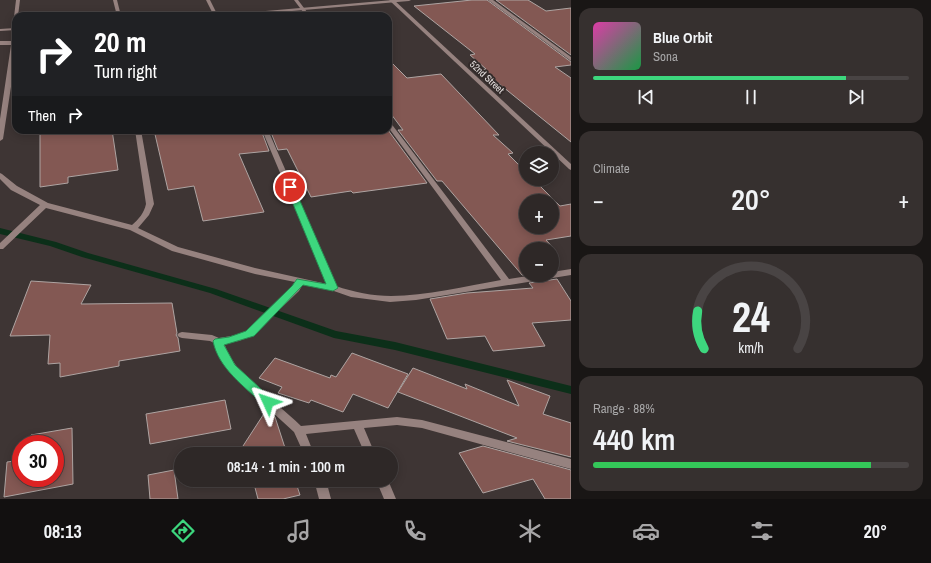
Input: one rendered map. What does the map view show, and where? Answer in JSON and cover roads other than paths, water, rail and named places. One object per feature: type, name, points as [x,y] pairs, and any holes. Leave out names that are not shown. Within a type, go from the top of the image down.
[{"type":"street","points":[[17,12],[18,0]]},
{"type":"street","points":[[115,0],[118,12]]},
{"type":"street","points":[[208,0],[215,12]]},
{"type":"street","points":[[296,0],[305,12]]},
{"type":"street","points":[[266,12],[409,0]]},
{"type":"street","points":[[490,0],[571,58]]},
{"type":"street","name":"52nd Street","points":[[392,1],[571,168]]},
{"type":"street","points":[[0,30],[12,32]]},
{"type":"street","points":[[0,43],[12,43]]},
{"type":"street","points":[[0,139],[12,55]]},
{"type":"street","points":[[392,128],[506,281]]},
{"type":"street","points":[[133,228],[148,214],[150,204],[139,134]]},
{"type":"street","points":[[267,134],[333,288]]},
{"type":"street","points":[[0,175],[14,188],[46,206],[133,228],[175,249],[255,271],[298,285],[333,288],[351,294],[390,299],[416,297],[519,279]]},
{"type":"street","points":[[0,246],[34,214],[46,206]]},
{"type":"street","points":[[559,274],[571,272]]},
{"type":"street","points":[[182,335],[212,338],[218,341],[230,341],[250,333],[298,285]]},
{"type":"street","points":[[218,341],[220,348],[231,368],[299,430],[306,447]]},
{"type":"street","points":[[299,430],[397,421],[422,424],[571,464]]},
{"type":"street","points":[[356,424],[367,447]]},
{"type":"street","points":[[324,487],[325,499]]},
{"type":"street","points":[[385,487],[390,499]]},
{"type":"waterway","points":[[0,231],[53,244],[85,255],[213,291],[334,334],[395,346],[571,390]]}]
